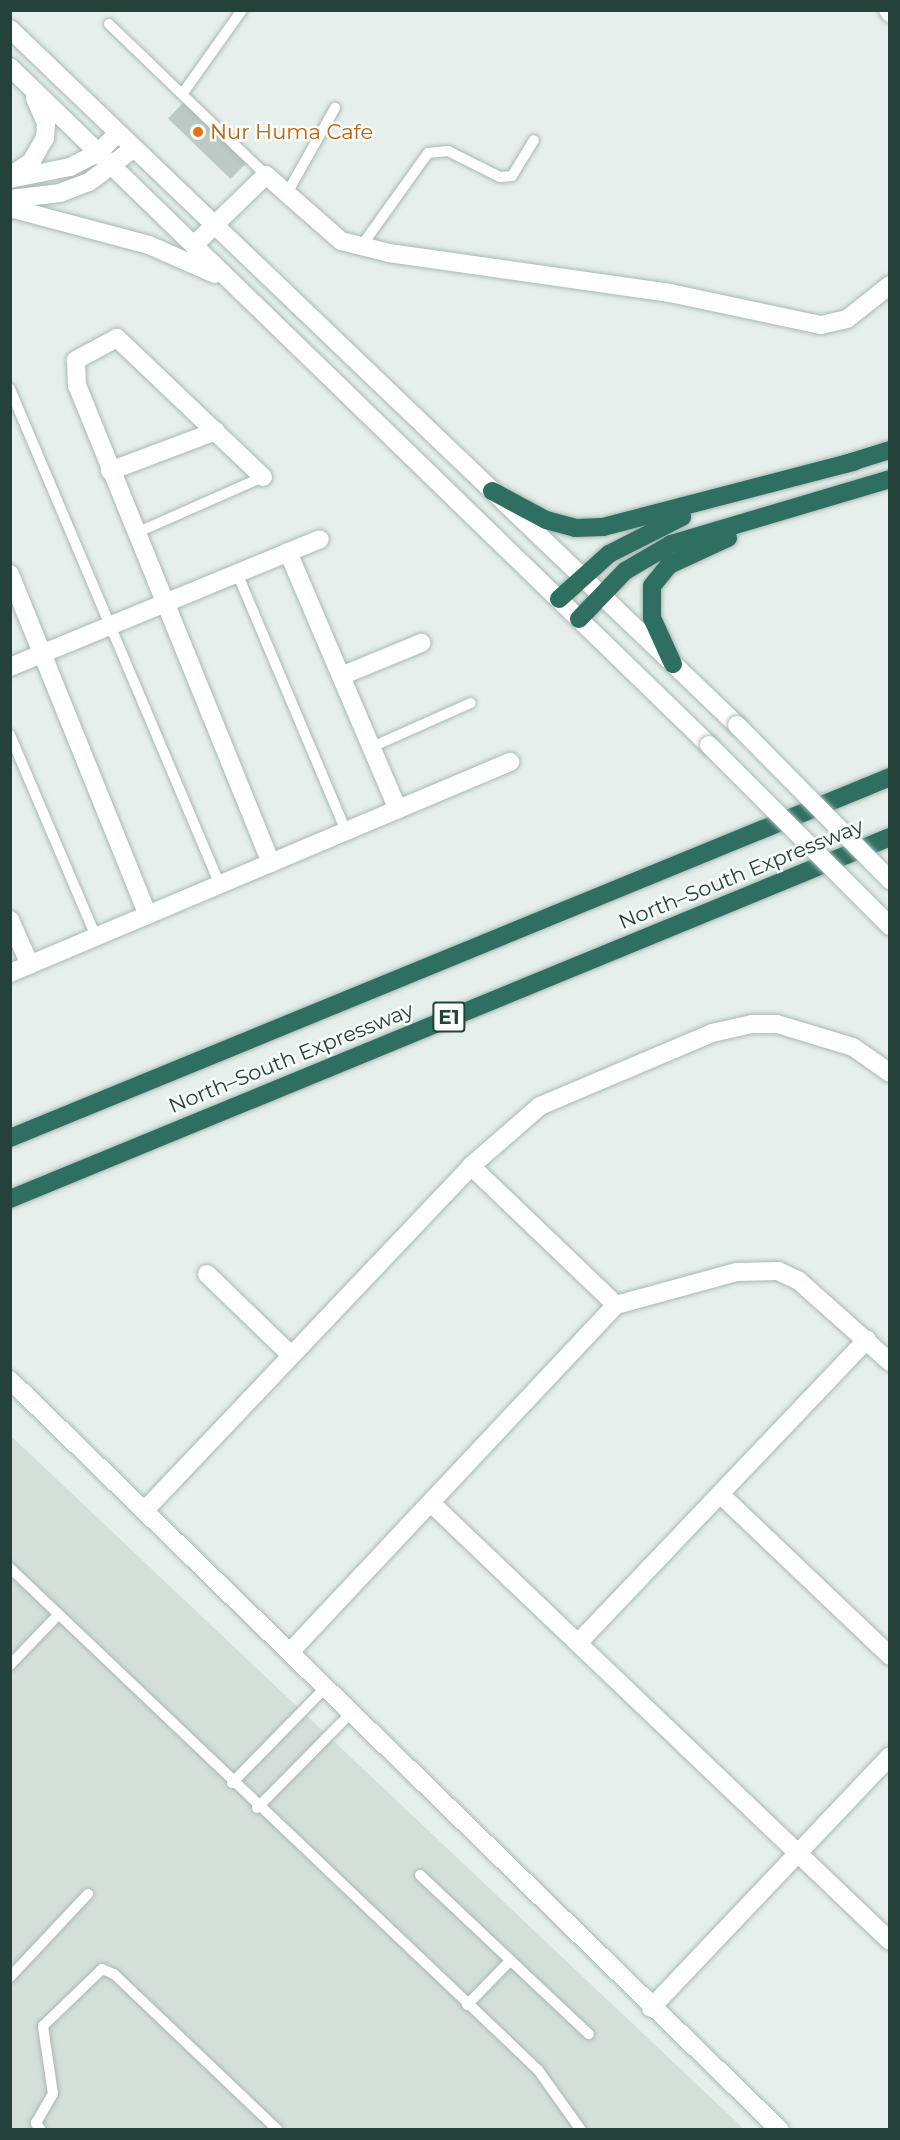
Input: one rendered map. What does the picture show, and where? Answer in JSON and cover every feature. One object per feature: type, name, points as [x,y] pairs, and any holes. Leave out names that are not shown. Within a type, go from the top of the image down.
[{"type":"highway","points":[[559,599],[581,576],[633,538],[665,523],[890,450]]},
{"type":"highway","points":[[492,491],[546,520],[574,528],[603,527],[856,461]]},
{"type":"highway","points":[[579,619],[625,571],[671,544],[890,479]]},
{"type":"highway","points":[[673,664],[648,604],[652,586],[669,565],[862,488]]},
{"type":"highway","name":"North–South Expressway","points":[[10,1138],[890,777]]},
{"type":"highway","name":"North–South Expressway","points":[[10,1199],[890,837]]},
{"type":"street","points":[[10,29],[737,725],[890,880]]},
{"type":"street","points":[[10,67],[709,744],[890,926]]},
{"type":"street","points":[[10,177],[31,162],[45,138],[41,107],[26,83]]},
{"type":"street","points":[[10,177],[38,177],[98,153],[118,133]]},
{"type":"street","points":[[10,199],[60,193],[115,168],[134,148]]},
{"type":"street","points":[[194,245],[266,175],[332,234],[360,248],[670,293],[821,325],[847,319],[890,285]]},
{"type":"street","points":[[10,208],[149,245],[235,285]]},
{"type":"street","points":[[263,477],[127,345],[106,340],[76,360],[74,368],[111,471],[271,862]]},
{"type":"street","points":[[111,471],[216,431]]},
{"type":"street","points":[[10,667],[320,538]]},
{"type":"street","points":[[288,552],[398,810]]},
{"type":"street","points":[[10,574],[44,653],[148,915]]},
{"type":"street","points":[[341,676],[421,643]]},
{"type":"street","points":[[10,973],[510,762]]},
{"type":"street","points":[[10,920],[30,965]]},
{"type":"street","points":[[145,1510],[471,1166],[540,1106],[712,1033],[742,1026],[777,1024],[853,1047],[890,1073]]},
{"type":"street","points":[[471,1166],[616,1305]]},
{"type":"street","points":[[290,1652],[616,1305],[737,1272],[778,1271],[867,1340],[890,1362]]},
{"type":"street","points":[[207,1274],[291,1355]]},
{"type":"street","points":[[578,1643],[867,1340]]},
{"type":"street","points":[[10,1380],[352,1712],[651,2008],[780,2130]]},
{"type":"street","points":[[720,1494],[890,1656]]},
{"type":"street","points":[[431,1503],[890,1941]]},
{"type":"street","points":[[651,2008],[890,1756]]},
{"type":"lane","points":[[183,93],[242,10]]},
{"type":"lane","points":[[109,24],[266,175]]},
{"type":"lane","points":[[286,195],[334,108]]},
{"type":"lane","points":[[360,248],[428,153],[447,152],[491,173],[512,176],[534,140]]},
{"type":"lane","points":[[10,389],[112,625],[220,885]]},
{"type":"lane","points":[[136,532],[263,477]]},
{"type":"lane","points":[[237,573],[346,831]]},
{"type":"lane","points":[[372,747],[471,703]]},
{"type":"lane","points":[[10,735],[96,937]]},
{"type":"lane","points":[[10,1568],[257,1808],[554,2087],[581,2130]]},
{"type":"lane","points":[[10,1665],[57,1615]]},
{"type":"lane","points":[[232,1783],[326,1687]]},
{"type":"lane","points":[[257,1808],[352,1712]]},
{"type":"lane","points":[[420,1875],[508,1963],[589,2034]]},
{"type":"lane","points":[[10,1977],[88,1894]]},
{"type":"lane","points":[[467,2004],[508,1963]]},
{"type":"lane","points":[[41,2130],[36,2123],[53,2089],[43,2026],[102,1969],[114,1974],[278,2130]]},
{"type":"shaded area","points":[[11,1436],[744,2129],[11,2129]]},
{"type":"building","points":[[184,102],[247,162],[231,179],[168,119]]},
{"type":"place","name":"Nur Huma Cafe","points":[[198,132]]}]
